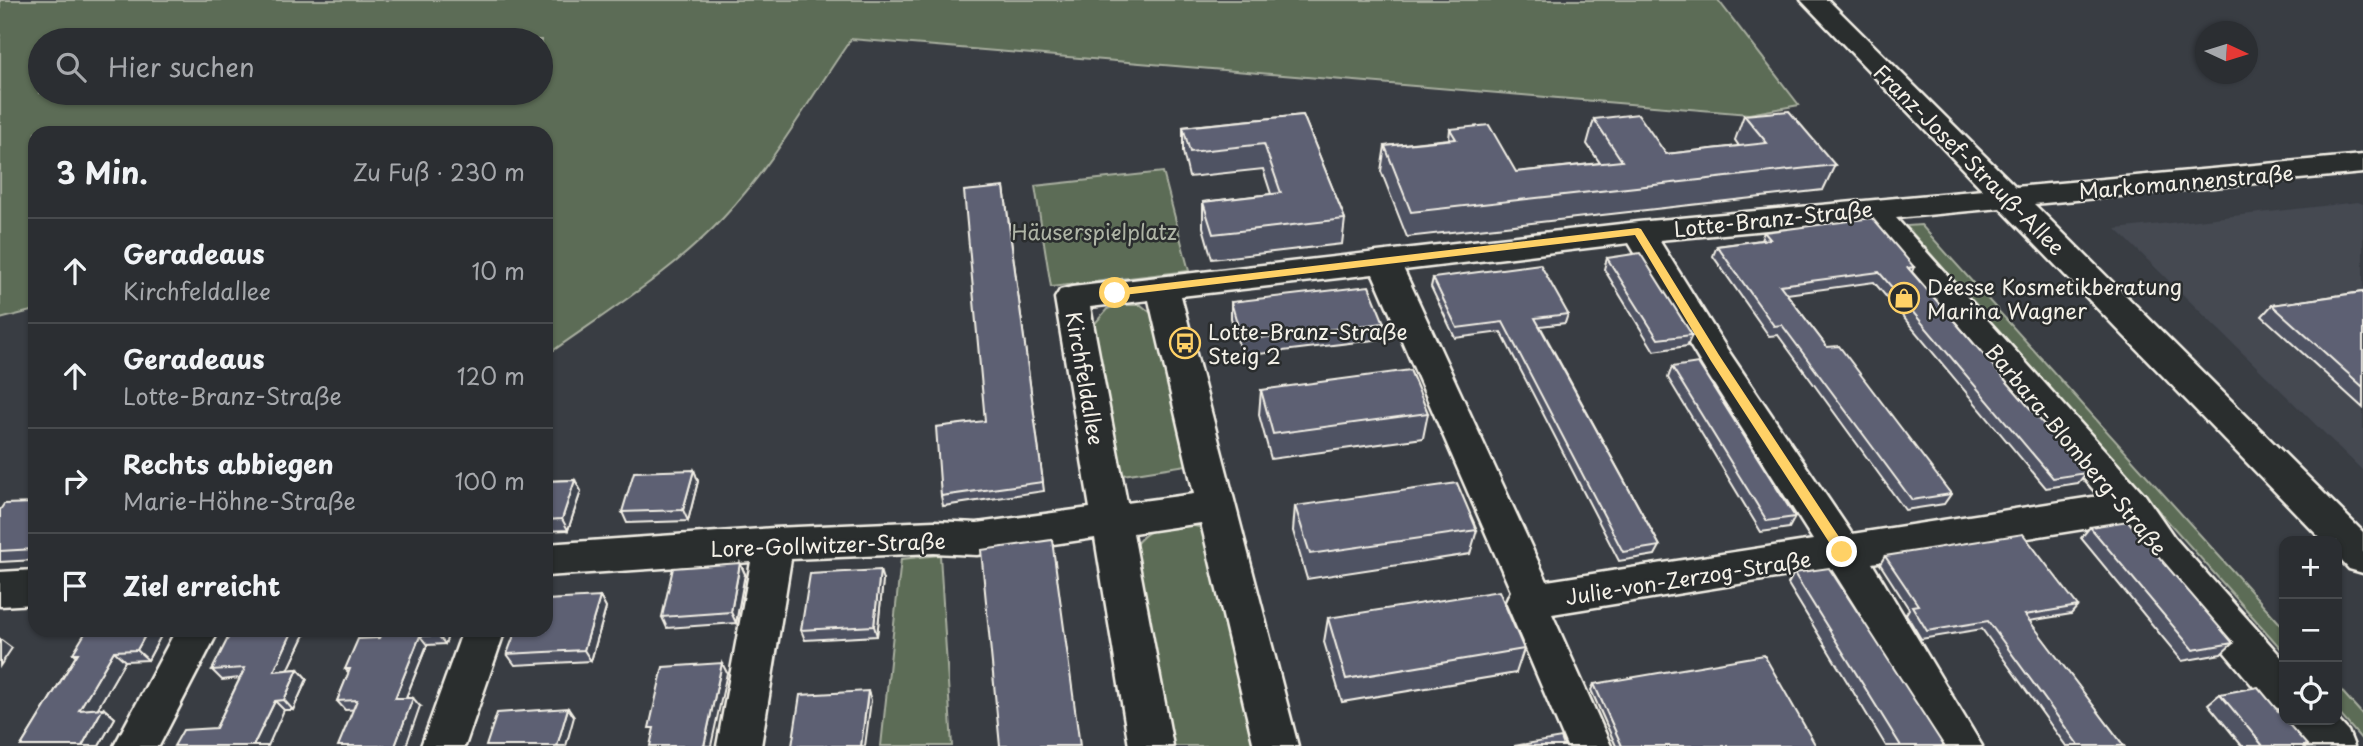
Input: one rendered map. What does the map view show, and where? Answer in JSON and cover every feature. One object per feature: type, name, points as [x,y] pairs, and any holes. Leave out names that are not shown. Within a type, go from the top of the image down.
[{"type":"street","name":"Franz-Josef-Strauß-Allee","points":[[1814,0],[2363,557]]},
{"type":"street","name":"Markomannenstraße","points":[[2008,197],[2363,164]]},
{"type":"street","name":"Lotte-Branz-Straße","points":[[1162,287],[1638,232],[2008,197]]},
{"type":"street","name":"Barbara-Blomberg-Straße","points":[[1870,208],[2131,506],[2160,548],[2279,685]]},
{"type":"street","points":[[1638,232],[1715,358],[1882,612],[1882,622],[1960,746]]},
{"type":"street","points":[[1384,262],[1535,600],[1526,602],[1588,746]]},
{"type":"street","points":[[1162,287],[1276,746]]},
{"type":"street","name":"Kirchfeldallee","points":[[1151,746],[1072,298],[1162,287]]},
{"type":"street","points":[[1110,522],[1215,506]]},
{"type":"street","name":"Julie-von-Zerzog-Straße","points":[[1535,600],[2131,506]]},
{"type":"street","name":"Lore-Gollwitzer-Straße","points":[[553,560],[775,544],[934,537],[977,539],[1110,522]]},
{"type":"street","points":[[739,746],[775,544]]},
{"type":"street","points":[[0,589],[28,587]]},
{"type":"street","points":[[136,746],[194,637]]},
{"type":"street","points":[[443,746],[482,637]]},
{"type":"street","points":[[2313,725],[2332,746]]},
{"type":"shaded area","points":[[2358,202],[2363,204],[2363,471],[2116,229]]},
{"type":"green space","points":[[0,0],[1718,0],[1799,105],[1749,114],[851,39],[759,176],[723,218],[663,272],[554,350],[553,126],[28,126],[28,312],[0,319]]},
{"type":"green space","name":"Häuserspielplatz","points":[[1163,172],[1189,271],[1051,287],[1035,186]]},
{"type":"green space","points":[[1921,225],[2279,622],[2279,646],[1906,226]]},
{"type":"green space","points":[[1118,305],[1141,305],[1156,317],[1193,464],[1116,476],[1092,327],[1107,309]]},
{"type":"green space","points":[[1185,524],[1199,527],[1207,534],[1261,746],[1168,746],[1134,547],[1150,532]]},
{"type":"green space","points":[[940,555],[952,746],[881,746],[901,559]]},
{"type":"green space","points":[[2342,692],[2363,715],[2363,741],[2342,717]]},
{"type":"building","points":[[1789,111],[1835,165],[1411,212],[1385,146],[1456,139],[1450,129],[1489,125],[1516,172],[1622,161],[1594,119],[1638,114],[1666,154],[1767,143],[1744,115]]},
{"type":"building","points":[[1303,115],[1345,219],[1213,234],[1203,202],[1281,193],[1264,144],[1190,152],[1183,127]]},
{"type":"building","points":[[1004,187],[1043,482],[941,496],[936,427],[985,421],[964,191]]},
{"type":"building","points":[[1872,218],[1914,267],[1908,268],[2086,473],[2053,478],[1879,272],[1780,285],[1827,347],[1839,346],[1951,494],[1912,500],[1782,325],[1774,326],[1717,246],[1770,239],[1764,232]]},
{"type":"building","points":[[1640,253],[1692,335],[1658,339],[1607,258]]},
{"type":"building","points":[[1540,264],[1568,314],[1535,318],[1660,546],[1623,552],[1503,322],[1457,328],[1433,278]]},
{"type":"building","points":[[1369,286],[1384,323],[1242,340],[1231,302]]},
{"type":"building","points":[[2363,292],[2363,387],[2272,305]]},
{"type":"building","points":[[1698,363],[1795,517],[1767,521],[1672,367]]},
{"type":"building","points":[[1410,370],[1428,413],[1273,434],[1261,390]]},
{"type":"building","points":[[694,470],[683,510],[622,512],[634,472]]},
{"type":"building","points":[[575,480],[562,519],[553,520],[553,481]]},
{"type":"building","points":[[1457,483],[1477,530],[1310,554],[1295,506]]},
{"type":"building","points":[[28,503],[28,549],[0,551],[0,510],[4,504]]},
{"type":"building","points":[[2128,521],[2233,643],[2193,650],[2090,527]]},
{"type":"building","points":[[2023,534],[2078,606],[2025,615],[2124,746],[2079,746],[1988,621],[1927,631],[1912,606],[1918,605],[1885,556]]},
{"type":"building","points":[[1052,540],[1080,746],[1000,746],[981,550]]},
{"type":"building","points":[[740,563],[731,612],[662,617],[673,568]]},
{"type":"building","points":[[1829,568],[1944,746],[1901,746],[1794,573]]},
{"type":"building","points":[[880,570],[874,626],[801,630],[810,574]]},
{"type":"building","points":[[1499,591],[1524,649],[1346,679],[1328,618]]},
{"type":"building","points":[[600,597],[584,650],[507,654],[513,637],[553,637],[553,600]]},
{"type":"building","points":[[83,637],[144,637],[137,650],[114,651],[79,710],[103,708],[82,746],[21,746],[78,653],[73,653]]},
{"type":"building","points":[[228,637],[290,637],[274,671],[298,669],[284,700],[275,701],[253,746],[174,746],[183,730],[216,728],[245,668],[212,670]]},
{"type":"building","points":[[420,637],[395,698],[413,698],[395,746],[338,746],[357,700],[337,701],[350,669],[345,669],[358,639]]},
{"type":"building","points":[[1764,655],[1816,746],[1622,746],[1594,684]]},
{"type":"building","points":[[722,663],[704,746],[650,746],[654,728],[649,728],[663,667]]},
{"type":"building","points":[[2258,687],[2279,712],[2279,725],[2289,725],[2308,746],[2263,746],[2220,694]]},
{"type":"building","points":[[868,691],[861,746],[792,746],[800,695]]},
{"type":"building","points":[[568,708],[557,746],[486,746],[497,713]]},
{"type":"building","points":[[1561,738],[1564,746],[1514,746]]},
{"type":"place","name":"Déesse Kosmetikberatung Marina Wagner","points":[[1904,298]]},
{"type":"place","name":"Lotte-Branz-Straße Steig 2","points":[[1185,343]]},
{"type":"route","points":[[1115,293],[1638,232],[1715,358],[1842,552]]}]
